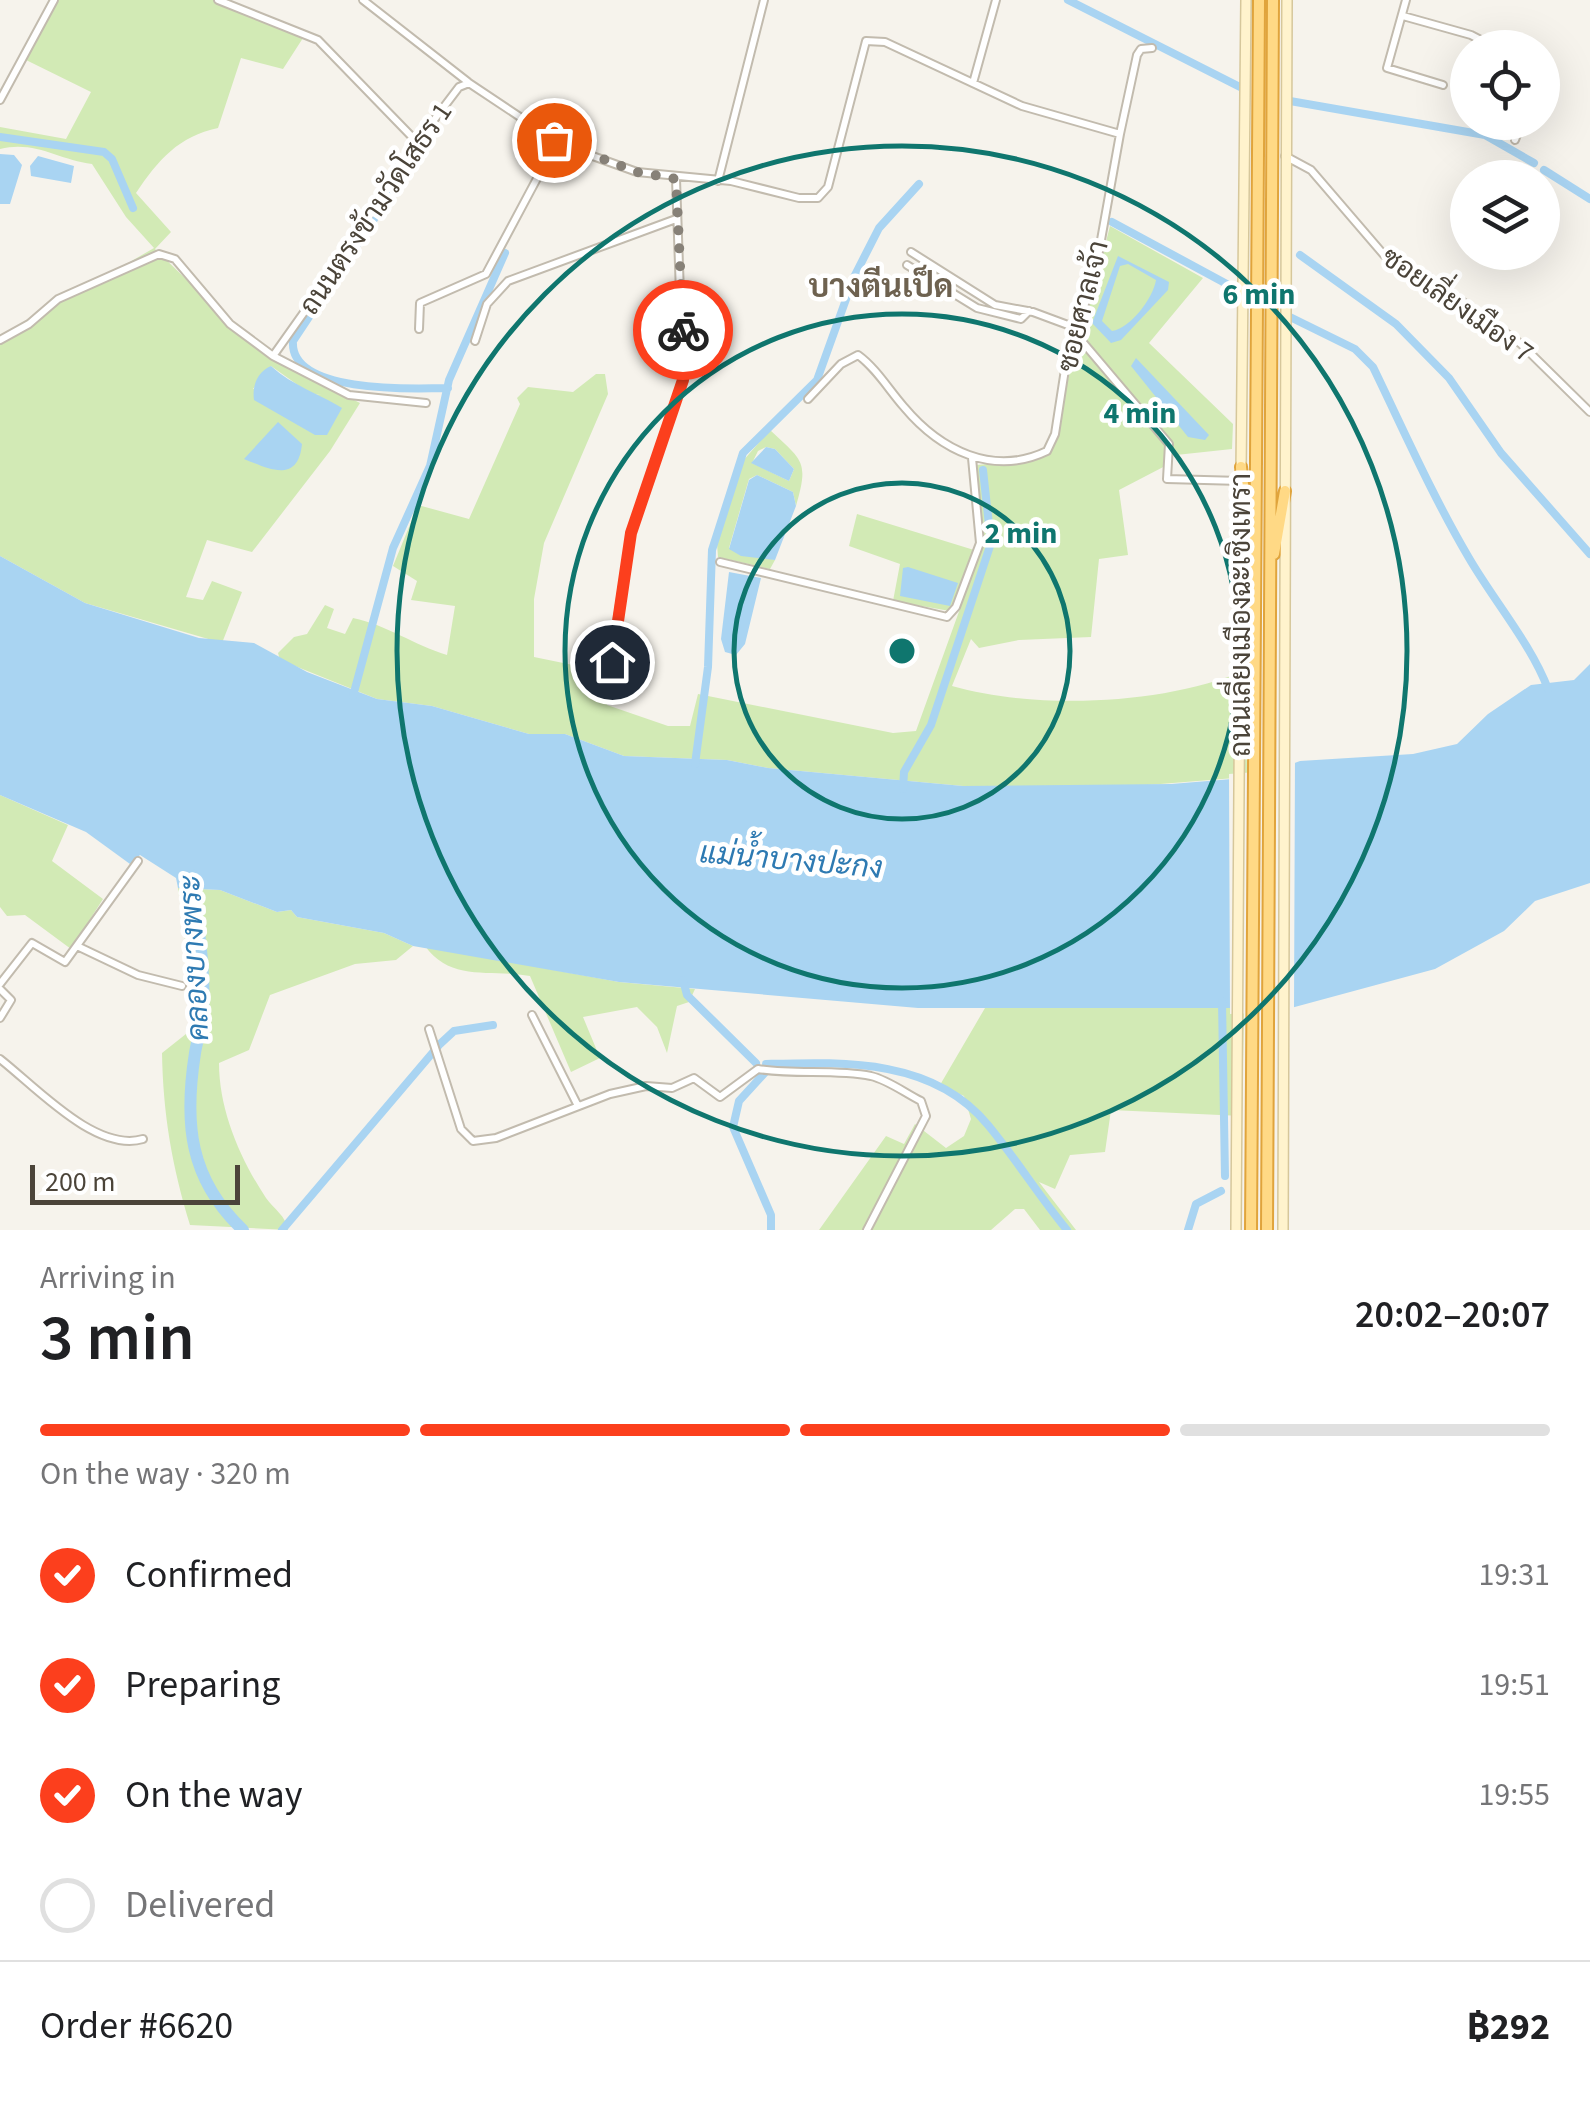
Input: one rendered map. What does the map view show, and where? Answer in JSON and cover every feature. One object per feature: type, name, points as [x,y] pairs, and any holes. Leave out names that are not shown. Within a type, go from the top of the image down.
[{"type":"highway","name":"ถนนเลี่ยงเมืองฉะเชิงเทรา","points":[[1251,1230],[1259,0]]},
{"type":"highway","name":"ถนนเลี่ยงเมืองฉะเชิงเทรา","points":[[1267,1230],[1274,0]]},
{"type":"highway","points":[[1241,467],[1254,580]]},
{"type":"highway","points":[[1269,581],[1285,491]]},
{"type":"main road","name":"ถนนเลี่ยงเมืองฉะเชิงเทรา","points":[[1236,1230],[1246,0]]},
{"type":"main road","name":"ถนนเลี่ยงเมืองฉะเชิงเทรา","points":[[1283,1230],[1287,0]]},
{"type":"street","points":[[0,100],[54,0]]},
{"type":"street","points":[[218,0],[318,40],[416,141]]},
{"type":"street","points":[[363,0],[469,83]]},
{"type":"street","points":[[718,181],[764,0]]},
{"type":"street","points":[[996,0],[973,83],[1024,107],[1120,134]]},
{"type":"street","points":[[1406,0],[1388,68],[1444,86]]},
{"type":"street","points":[[1403,16],[1453,30]]},
{"type":"street","name":"ถนนตรงข้ามวัดโสธร 1","points":[[273,356],[416,141],[459,87],[469,83],[557,141],[637,172],[718,181],[799,198],[824,194],[866,40],[885,42],[973,83]]},
{"type":"street","name":"ซอยศาลเจ้า","points":[[972,458],[998,461],[1038,455],[1050,448],[1075,331],[1094,279],[1136,55],[1142,48],[1152,48]]},
{"type":"street","points":[[419,329],[420,303],[486,274],[557,141]]},
{"type":"street","name":"ซอยเลี่ยงเมือง 7","points":[[1286,156],[1311,170],[1378,250],[1430,278],[1521,344],[1590,412]]},
{"type":"street","points":[[612,662],[631,533],[683,380],[676,179]]},
{"type":"street","points":[[475,341],[486,304],[508,281],[676,219]]},
{"type":"street","points":[[912,252],[979,297],[1029,311],[1075,331],[1169,444],[1167,479],[1241,480]]},
{"type":"street","points":[[0,340],[29,324],[58,299],[159,254],[175,259],[230,324],[273,356],[349,395],[426,403]]},
{"type":"street","points":[[906,265],[977,308],[1021,319],[1029,311]]},
{"type":"street","points":[[720,562],[947,616],[956,608],[980,543],[972,458],[922,427],[858,355],[841,364],[808,400]]},
{"type":"street","points":[[0,1018],[11,1000],[0,986],[32,943],[64,962],[138,860]]},
{"type":"street","points":[[77,946],[138,975],[182,986]]},
{"type":"street","points":[[532,1015],[578,1106]]},
{"type":"street","points":[[429,1028],[468,1139],[496,1138],[636,1087],[672,1088],[694,1078],[720,1097],[754,1071],[868,1076],[924,1104],[922,1126],[867,1230]]},
{"type":"street","points":[[0,1059],[96,1134],[121,1142],[143,1138]]},
{"type":"green space","points":[[59,0],[213,0],[303,38],[283,69],[241,58],[218,128],[181,143],[136,193],[171,232],[155,249],[263,354],[360,403],[330,451],[252,552],[207,540],[186,597],[203,600],[212,581],[242,592],[222,643],[85,603],[0,556],[0,337],[154,248],[126,217],[92,164],[24,147],[0,149],[0,127],[66,139],[91,92],[24,59]],"holes":[[[271,366],[309,393],[321,395],[253,389]]]},
{"type":"green space","points":[[1110,226],[1203,278],[1149,343],[1233,424],[1232,449],[1176,455],[1082,335]]},
{"type":"green space","points":[[1077,340],[1165,445],[1169,464],[1119,490],[1128,555],[1099,559],[1091,637],[1019,640],[979,648],[971,639],[952,686],[1022,699],[1100,700],[1177,691],[1246,670],[1247,777],[1111,788],[963,786],[768,768],[727,760],[624,756],[565,734],[529,734],[432,706],[377,699],[280,660],[278,653],[294,637],[307,634],[325,605],[334,609],[327,628],[345,634],[353,618],[447,655],[455,606],[411,600],[417,581],[393,566],[418,505],[469,519],[520,404],[517,398],[528,387],[573,392],[596,374],[605,374],[608,394],[544,543],[534,599],[534,657],[612,673],[607,705],[668,726],[690,726],[698,694],[893,733],[916,731],[984,542],[977,465],[1027,460],[1052,451]]},
{"type":"green space","points":[[770,430],[796,456],[802,470],[796,506],[793,492],[757,475],[749,479],[729,548],[775,560],[770,569],[718,557],[717,544],[742,462]],"holes":[[[766,447],[775,449],[794,469],[789,481],[752,463],[758,451]]]},
{"type":"green space","points":[[857,514],[974,550],[950,611],[893,601],[900,564],[849,546]]},
{"type":"green space","points":[[0,795],[68,825],[52,861],[103,899],[71,949],[25,915],[7,916],[0,907]]},
{"type":"green space","points":[[178,888],[220,890],[277,912],[291,910],[297,917],[384,933],[413,946],[396,960],[355,964],[270,995],[249,1050],[219,1063],[227,1116],[240,1151],[288,1230],[190,1225],[170,1140],[162,1053],[191,1030],[195,1018]]},
{"type":"green space","points":[[425,946],[619,982],[695,989],[689,1002],[677,1006],[667,1053],[657,1027],[637,1007],[583,1017],[600,1058],[571,1072],[530,976],[459,969],[435,957]]},
{"type":"green space","points":[[985,1008],[1244,1008],[1242,1116],[1111,1110],[1105,1152],[1070,1155],[1055,1189],[1039,1182],[1076,1230],[1040,1230],[1024,1209],[1015,1209],[991,1230],[819,1230],[886,1136],[904,1144],[915,1124],[946,1148],[964,1136],[971,1119],[964,1096],[940,1085]]},
{"type":"water","points":[[0,154],[14,155],[22,165],[10,204],[0,204]]},
{"type":"water","points":[[38,156],[74,166],[71,183],[31,176],[30,166]]},
{"type":"water","points":[[1118,256],[1169,282],[1168,290],[1121,340],[1111,343],[1092,323]],"holes":[[[1128,264],[1156,280],[1146,303],[1126,324],[1112,331],[1102,321],[1120,266]]]},
{"type":"water","points":[[1136,358],[1209,435],[1205,440],[1188,437],[1131,366]]},
{"type":"water","points":[[271,366],[342,408],[327,435],[315,435],[254,400],[256,380]]},
{"type":"water","points":[[278,422],[302,444],[294,465],[280,470],[244,459]]},
{"type":"water","points":[[766,447],[775,449],[794,469],[789,481],[751,463]]},
{"type":"water","points":[[757,475],[793,492],[796,506],[775,560],[741,556],[729,549],[749,480]]},
{"type":"water","name":"แม่น้ำบางปะกง","points":[[0,556],[85,603],[199,638],[254,643],[307,672],[377,699],[432,706],[529,734],[565,734],[624,756],[727,760],[768,768],[963,786],[1171,784],[1257,777],[1300,761],[1413,754],[1457,744],[1488,714],[1531,685],[1574,680],[1590,664],[1590,883],[1535,901],[1504,931],[1435,969],[1291,1008],[918,1008],[619,982],[413,946],[384,933],[297,917],[291,910],[277,912],[220,890],[178,888],[176,878],[140,855],[130,864],[86,832],[0,795]]},
{"type":"water","points":[[903,568],[958,583],[950,606],[900,596]]},
{"type":"water","points":[[729,572],[761,578],[745,644],[736,655],[725,652],[721,639]]},
{"type":"pier","points":[[1295,757],[1294,1012],[1230,1014],[1229,774],[1256,772]]},
{"type":"waterway","points":[[1068,0],[1240,87]]},
{"type":"waterway","points":[[1290,101],[1485,135],[1529,160]]},
{"type":"waterway","points":[[0,137],[104,152],[112,159],[133,208]]},
{"type":"waterway","points":[[400,180],[293,341],[297,358],[311,371],[331,379],[383,388],[448,388]]},
{"type":"waterway","points":[[1560,180],[1590,199]]},
{"type":"waterway","points":[[695,764],[708,667],[712,550],[743,453],[817,380],[854,277],[879,228],[919,184]]},
{"type":"waterway","points":[[1112,222],[1236,289]]},
{"type":"waterway","points":[[353,696],[393,548],[430,466],[449,380],[505,253]]},
{"type":"waterway","points":[[1300,255],[1396,324],[1449,378],[1501,453],[1590,554]]},
{"type":"waterway","points":[[1290,317],[1355,349],[1373,367],[1456,535],[1532,656],[1548,689]]},
{"type":"waterway","points":[[903,789],[904,772],[931,725],[991,543],[983,470]]},
{"type":"waterway","name":"คลองบางพระ","points":[[192,875],[204,998],[192,1079],[191,1126],[201,1170],[211,1191],[243,1230]]},
{"type":"waterway","points":[[683,980],[687,995],[756,1063]]},
{"type":"waterway","points":[[1222,1001],[1225,1176]]},
{"type":"waterway","points":[[282,1230],[440,1044],[454,1031],[493,1025]]},
{"type":"waterway","points":[[766,1064],[856,1065],[914,1076],[941,1087],[966,1103],[988,1125],[1067,1230]]},
{"type":"waterway","points":[[771,1066],[739,1101],[733,1127],[771,1215],[771,1230]]},
{"type":"waterway","points":[[1188,1230],[1196,1204],[1221,1191]]},
{"type":"way so far","points":[[554,140],[637,172],[676,179],[683,330]]},
{"type":"district","name":"บางตีนเป็ด","points":[[881,286]]},
{"type":"route","points":[[612,662],[631,533],[663,428],[683,380],[683,330]]}]
